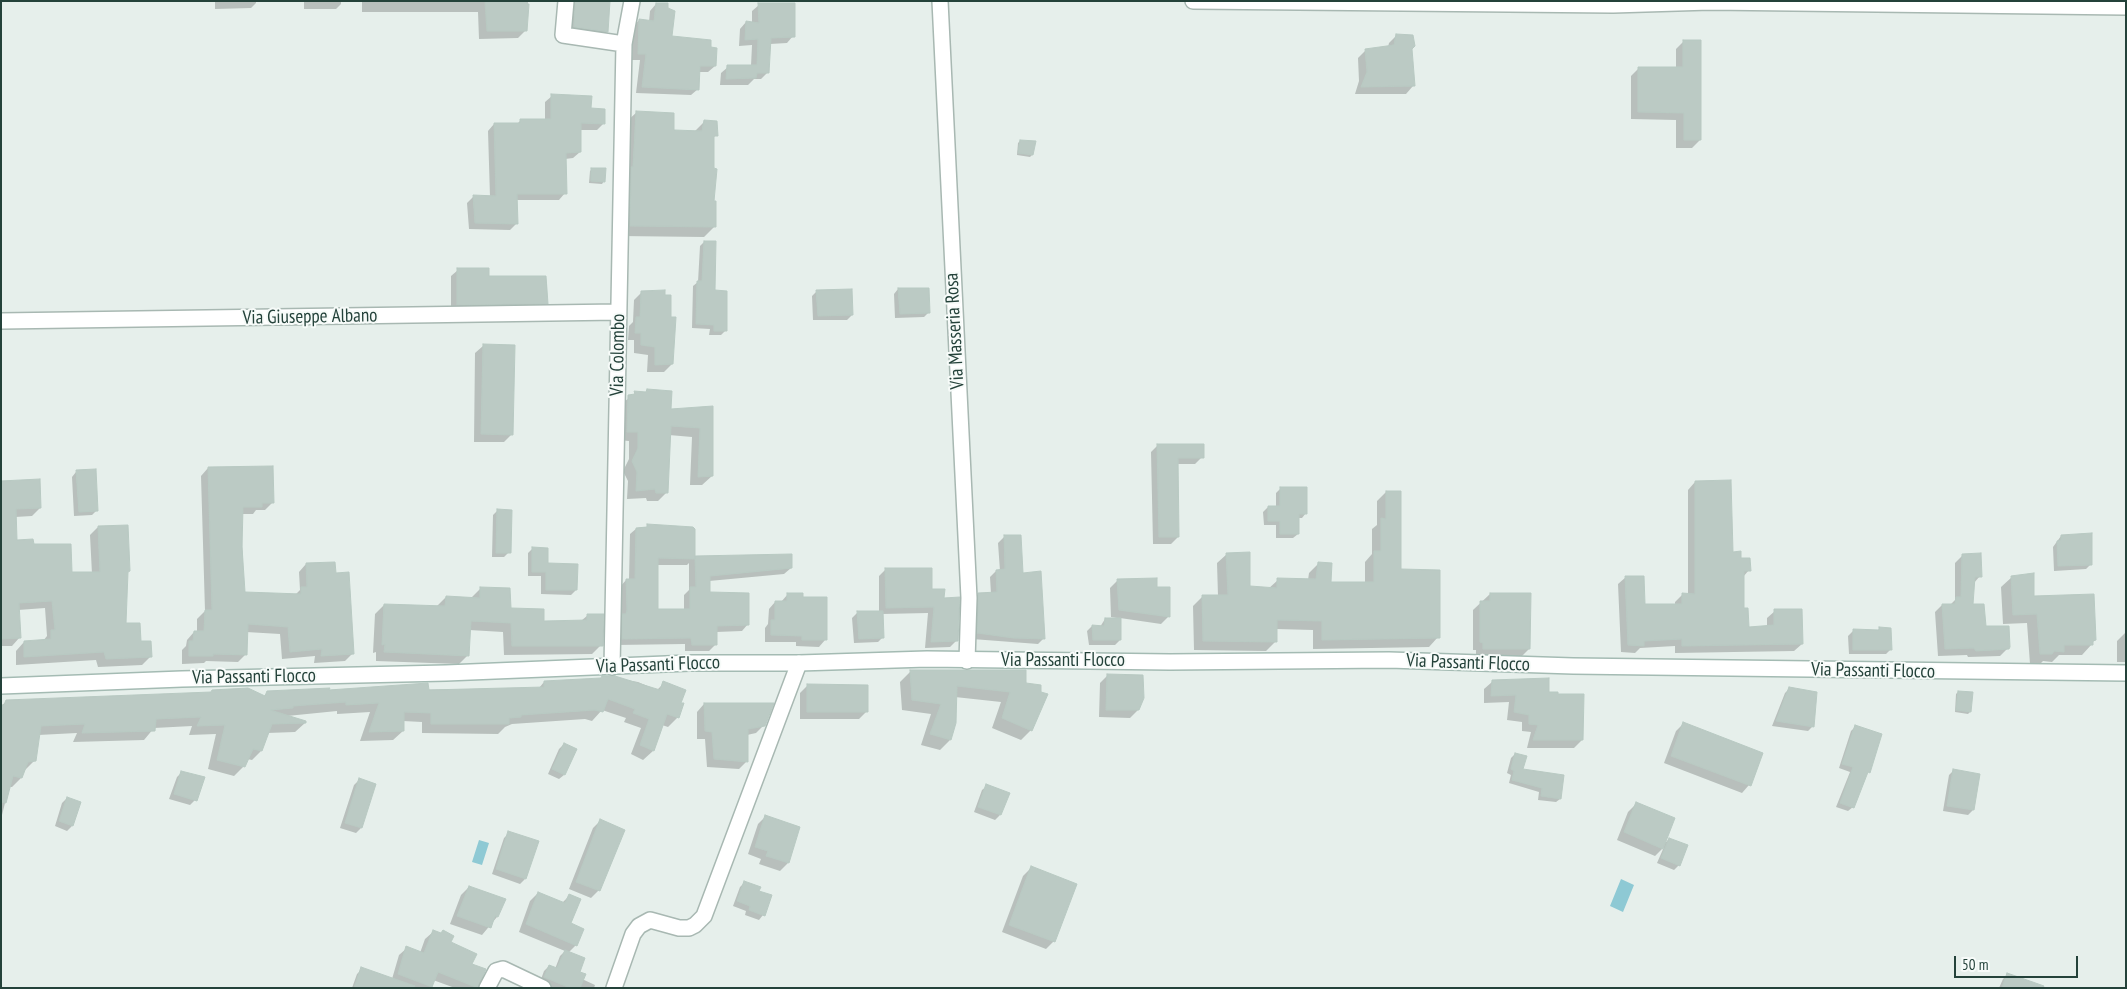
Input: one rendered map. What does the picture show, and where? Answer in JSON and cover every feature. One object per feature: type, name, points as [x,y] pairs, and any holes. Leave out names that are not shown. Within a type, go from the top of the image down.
[{"type":"street","points":[[566,1],[562,35],[624,44]]},
{"type":"street","name":"Via Colombo","points":[[612,666],[624,44],[632,1]]},
{"type":"street","name":"Via Masseria Rosa","points":[[940,1],[969,598],[967,661]]},
{"type":"street","points":[[1192,1],[1612,5],[1710,2],[2126,6]]},
{"type":"street","name":"Via Giuseppe Albano","points":[[1,321],[618,312]]},
{"type":"street","name":"Via Passanti Flocco","points":[[1,686],[182,679],[446,673],[690,663],[799,663],[927,659],[967,661],[1180,662],[1389,660],[1573,666],[2126,673]]},
{"type":"street","points":[[614,988],[633,934],[639,926],[650,920],[679,928],[689,928],[704,916],[799,663]]},
{"type":"street","points":[[487,988],[496,970],[503,970],[543,988]]},
{"type":"water","points":[[479,840],[489,843],[482,865],[472,862]]},
{"type":"water","points":[[1621,879],[1634,885],[1623,912],[1610,906]]},
{"type":"building","points":[[485,1],[527,1],[527,4],[529,4],[527,31],[487,31]]},
{"type":"building","points":[[575,1],[610,1],[608,32],[574,27]]},
{"type":"building","points":[[656,3],[668,3],[668,8],[675,11],[672,36],[711,40],[711,47],[717,48],[716,66],[700,66],[699,90],[642,87],[646,54],[638,54],[639,19],[654,21]]},
{"type":"building","points":[[758,3],[795,3],[795,37],[771,38],[769,73],[757,73],[756,78],[726,79],[727,65],[757,65],[758,39],[745,40],[746,21],[759,23]]},
{"type":"building","points":[[1396,34],[1413,35],[1415,46],[1412,49],[1415,86],[1361,87],[1367,72],[1365,49],[1394,45]]},
{"type":"building","points":[[1683,40],[1701,40],[1701,140],[1684,140],[1684,113],[1638,112],[1638,67],[1683,67]]},
{"type":"building","points":[[551,94],[592,96],[591,108],[605,109],[605,124],[581,123],[581,152],[566,153],[567,194],[517,194],[518,224],[475,223],[473,195],[496,196],[494,123],[520,123],[520,119],[551,119]]},
{"type":"building","points":[[636,111],[674,113],[674,130],[702,131],[704,120],[717,121],[718,136],[714,136],[714,168],[717,169],[714,201],[716,201],[716,227],[630,226],[631,167],[633,167]]},
{"type":"building","points":[[1020,140],[1036,141],[1033,155],[1018,153]]},
{"type":"building","points":[[591,168],[606,168],[605,182],[591,181]]},
{"type":"building","points":[[704,241],[716,241],[715,290],[727,291],[727,331],[714,331],[714,325],[696,324],[697,281],[702,281]]},
{"type":"building","points":[[457,268],[489,268],[489,276],[546,276],[548,304],[457,305]]},
{"type":"building","points":[[898,288],[929,288],[930,313],[900,314]]},
{"type":"building","points":[[852,289],[853,315],[818,316],[816,290]]},
{"type":"building","points":[[665,290],[665,295],[671,295],[671,317],[676,317],[673,364],[655,365],[655,347],[641,345],[641,333],[635,333],[636,317],[640,317],[641,291]]},
{"type":"building","points":[[483,344],[515,345],[513,435],[481,434]]},
{"type":"building","points":[[647,389],[672,391],[671,409],[713,406],[713,476],[698,477],[700,428],[671,426],[668,493],[656,493],[655,489],[636,491],[637,472],[632,461],[638,448],[638,432],[627,432],[628,395],[635,394],[634,391],[646,392]]},
{"type":"building","points":[[1157,444],[1204,444],[1204,458],[1178,458],[1179,537],[1159,537]]},
{"type":"building","points":[[273,466],[274,503],[262,503],[262,507],[243,507],[242,547],[245,592],[301,594],[301,587],[307,587],[306,563],[335,562],[336,573],[349,572],[354,654],[321,656],[322,649],[290,652],[288,627],[248,624],[247,655],[213,654],[213,656],[189,656],[189,641],[193,641],[194,631],[204,631],[205,610],[212,610],[208,467]]},
{"type":"building","points":[[96,469],[98,511],[79,512],[76,470]]},
{"type":"building","points":[[40,479],[41,508],[16,509],[17,540],[33,539],[34,544],[71,544],[72,572],[100,572],[98,526],[128,525],[130,571],[128,572],[126,623],[140,623],[141,641],[151,641],[152,657],[106,659],[104,652],[24,657],[24,641],[51,639],[51,630],[55,630],[52,601],[19,603],[21,638],[1,639],[1,481]]},
{"type":"building","points":[[1731,480],[1733,552],[1741,551],[1741,558],[1750,558],[1751,571],[1744,571],[1744,608],[1748,608],[1749,627],[1774,625],[1774,609],[1802,609],[1803,644],[1682,646],[1682,639],[1644,641],[1644,646],[1628,645],[1625,576],[1644,576],[1645,604],[1682,604],[1682,593],[1695,594],[1695,481]]},
{"type":"building","points":[[1280,487],[1307,487],[1307,514],[1299,514],[1299,534],[1280,534],[1280,521],[1268,521],[1268,506],[1280,506]]},
{"type":"building","points":[[1386,491],[1401,491],[1401,569],[1440,570],[1440,638],[1322,640],[1322,621],[1277,620],[1277,642],[1203,641],[1202,595],[1228,595],[1226,553],[1250,552],[1250,586],[1277,588],[1277,578],[1316,579],[1318,562],[1332,563],[1331,582],[1374,582],[1374,551],[1381,551],[1381,518],[1386,519]]},
{"type":"building","points":[[497,509],[512,510],[511,553],[496,553]]},
{"type":"building","points":[[647,524],[693,527],[695,529],[695,556],[792,554],[792,568],[710,576],[710,592],[749,593],[749,625],[717,626],[717,645],[692,645],[691,638],[622,639],[622,614],[626,614],[627,610],[626,579],[635,579],[636,528],[647,527]],"holes":[[[695,557],[696,587],[690,587],[690,609],[658,609],[658,558],[695,559]]]},
{"type":"building","points":[[2092,533],[2092,565],[2058,566],[2057,541],[2061,540],[2061,535]]},
{"type":"building","points":[[1004,535],[1021,535],[1023,573],[1041,571],[1045,639],[1014,638],[977,633],[978,593],[997,592],[996,570],[1005,569]]},
{"type":"building","points":[[532,547],[548,548],[548,563],[578,564],[577,590],[546,590],[546,572],[532,572]]},
{"type":"building","points":[[1981,553],[1982,577],[1975,577],[1973,604],[1984,604],[1986,626],[2009,626],[2010,647],[2009,649],[1976,651],[1974,648],[1945,649],[1942,604],[1955,604],[1956,597],[1961,597],[1962,554]]},
{"type":"building","points":[[885,568],[932,568],[932,589],[945,589],[944,598],[960,597],[958,641],[931,642],[934,607],[886,608]]},
{"type":"building","points":[[2034,573],[2034,596],[2094,594],[2096,640],[2093,641],[2093,645],[2064,645],[2064,652],[2054,651],[2052,654],[2040,654],[2037,614],[2013,615],[2011,576]]},
{"type":"building","points":[[1157,578],[1157,587],[1170,587],[1170,617],[1119,610],[1117,579]]},
{"type":"building","points":[[480,587],[510,588],[511,608],[544,609],[544,621],[587,620],[587,614],[604,614],[603,646],[512,646],[511,623],[471,621],[469,656],[384,652],[385,644],[382,645],[384,604],[445,606],[446,596],[480,598]]},
{"type":"building","points":[[787,593],[803,593],[803,597],[827,597],[827,640],[802,640],[802,636],[771,635],[771,620],[775,620],[775,601],[787,601]]},
{"type":"building","points":[[1490,593],[1531,593],[1530,649],[1483,649],[1483,643],[1480,642],[1480,601],[1490,601]]},
{"type":"building","points":[[857,611],[883,611],[884,638],[859,639]]},
{"type":"building","points":[[1105,618],[1121,618],[1121,640],[1093,640],[1092,625],[1104,626]]},
{"type":"building","points":[[1879,627],[1891,628],[1892,650],[1853,650],[1853,629],[1879,630]]},
{"type":"building","points":[[910,670],[1026,670],[1026,683],[1041,685],[1041,692],[1048,694],[1032,731],[1002,718],[1010,692],[957,686],[956,723],[951,740],[930,734],[941,704],[912,700]]},
{"type":"building","points":[[1107,674],[1143,675],[1144,698],[1139,710],[1106,710]]},
{"type":"building","points":[[602,676],[615,676],[660,690],[663,681],[686,690],[681,703],[684,703],[679,718],[667,714],[654,751],[640,745],[649,719],[633,713],[635,709],[608,699],[603,712],[595,710],[521,715],[521,717],[509,718],[509,724],[431,724],[431,713],[404,712],[404,731],[369,732],[379,703],[346,705],[346,702],[293,706],[293,708],[270,710],[306,721],[306,723],[272,724],[262,751],[253,749],[245,767],[217,760],[225,725],[197,726],[201,717],[156,719],[155,731],[82,733],[85,724],[41,726],[36,761],[28,762],[22,778],[13,776],[6,803],[1,802],[1,705],[4,705],[6,700],[211,692],[212,690],[248,688],[265,696],[267,691],[330,688],[329,690],[428,683],[429,690],[544,687],[544,681],[601,678]]},
{"type":"building","points":[[1549,678],[1549,692],[1584,694],[1583,740],[1533,740],[1538,725],[1529,724],[1529,715],[1514,712],[1516,695],[1491,696],[1492,680]]},
{"type":"building","points":[[807,684],[868,685],[868,712],[807,712]]},
{"type":"building","points":[[1789,687],[1817,692],[1814,727],[1776,721]]},
{"type":"building","points":[[1958,691],[1973,692],[1971,712],[1956,710]]},
{"type":"building","points":[[704,703],[774,703],[765,726],[748,729],[748,762],[714,759],[712,732],[705,731]]},
{"type":"building","points":[[1683,722],[1763,753],[1751,786],[1671,756]]},
{"type":"building","points":[[1855,725],[1882,734],[1870,773],[1868,772],[1854,808],[1840,803],[1853,767],[1842,764]]},
{"type":"building","points":[[564,743],[577,749],[565,775],[552,769]]},
{"type":"building","points":[[1515,753],[1527,756],[1523,769],[1564,775],[1561,799],[1541,796],[1542,788],[1512,780],[1514,771],[1511,769]]},
{"type":"building","points":[[1953,769],[1980,774],[1974,810],[1947,806]]},
{"type":"building","points":[[181,771],[205,777],[197,801],[174,794]]},
{"type":"building","points":[[359,778],[376,784],[362,828],[345,823]]},
{"type":"building","points":[[986,784],[1010,793],[1001,815],[978,807]]},
{"type":"building","points":[[67,797],[81,802],[73,826],[59,821]]},
{"type":"building","points":[[1636,802],[1675,818],[1663,849],[1624,832]]},
{"type":"building","points":[[765,815],[800,827],[789,863],[766,856],[768,851],[755,847]]},
{"type":"building","points":[[600,819],[625,830],[600,891],[576,882]]},
{"type":"building","points":[[508,831],[539,841],[526,879],[496,869]]},
{"type":"building","points":[[1669,838],[1688,845],[1680,866],[1661,858]]},
{"type":"building","points":[[1031,866],[1077,884],[1055,942],[1009,925]]},
{"type":"building","points":[[744,881],[761,887],[759,891],[772,895],[765,916],[749,910],[750,906],[737,901]]},
{"type":"building","points":[[469,886],[506,899],[498,917],[495,916],[491,928],[457,916]]},
{"type":"building","points":[[538,892],[565,903],[569,894],[581,899],[571,923],[584,929],[577,946],[526,924]]},
{"type":"building","points":[[433,930],[441,933],[443,930],[454,936],[451,942],[477,954],[472,964],[486,969],[478,988],[438,972],[432,987],[398,974],[406,946],[424,953]]},
{"type":"building","points":[[565,950],[585,958],[580,972],[586,974],[580,988],[570,988],[544,977],[549,965],[557,968]]},
{"type":"building","points":[[361,967],[415,986],[414,988],[354,988]]},
{"type":"building","points":[[2007,973],[2044,986],[2043,988],[2002,988]]}]
